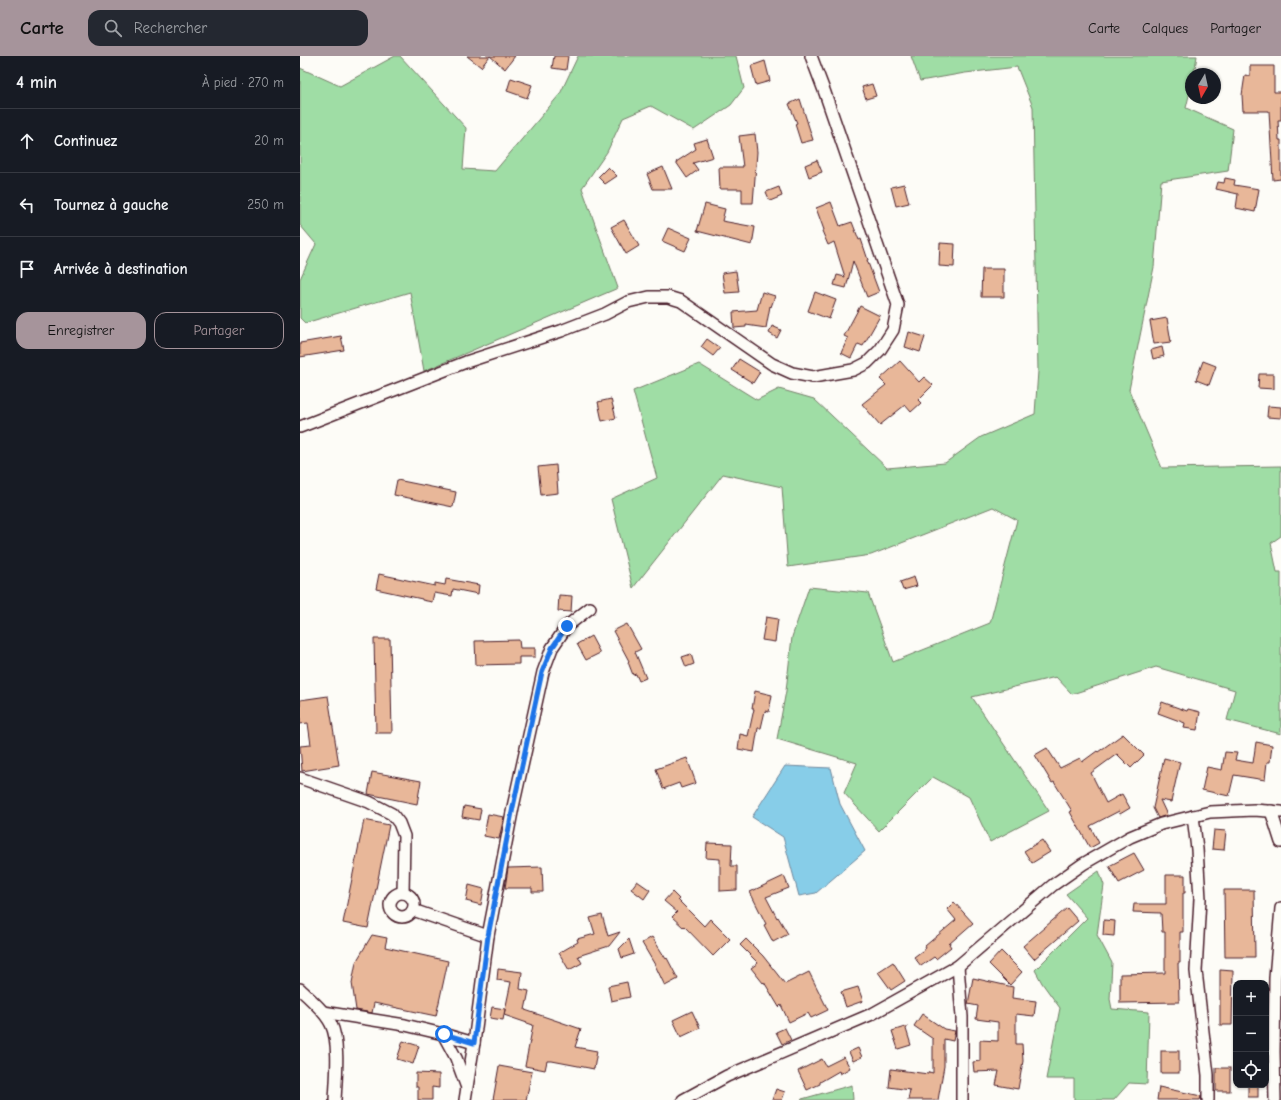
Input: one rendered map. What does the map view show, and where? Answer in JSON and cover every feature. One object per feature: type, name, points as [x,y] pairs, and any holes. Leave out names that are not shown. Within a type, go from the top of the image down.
[{"type":"street","points":[[300,427],[466,362],[561,331],[605,314],[628,302],[649,298],[668,297],[681,301],[772,364],[792,373],[813,376],[831,375],[853,370],[867,363],[880,350],[893,330],[898,305],[826,94],[811,56]]},
{"type":"street","points":[[464,1100],[474,1043],[488,936],[513,807],[542,672],[552,648],[567,626],[590,608]]},
{"type":"street","points":[[300,778],[369,802],[392,814],[399,824],[404,836],[405,853],[403,893]]},
{"type":"street","points":[[684,1100],[727,1076],[872,1014],[958,966],[1053,885],[1082,864],[1130,837],[1161,824],[1210,812],[1228,810],[1276,811],[1281,842]]},
{"type":"street","points":[[1193,816],[1197,849],[1200,899],[1196,971],[1208,1075],[1208,1100]]},
{"type":"street","points":[[403,893],[412,897],[414,906],[413,910],[406,916],[397,915],[393,912],[391,904],[392,900],[395,896],[403,893]]},
{"type":"street","points":[[1275,1100],[1275,978],[1281,908]]},
{"type":"street","points":[[413,910],[488,936]]},
{"type":"street","points":[[958,966],[962,1017],[962,1100]]},
{"type":"street","points":[[300,989],[323,1012],[331,1024],[335,1036],[335,1100]]},
{"type":"street","points":[[323,1012],[405,1025],[474,1043]]},
{"type":"street","points":[[444,1034],[458,1064],[466,1086]]},
{"type":"green space","points":[[395,56],[400,56],[466,128],[463,169],[495,171],[560,94],[578,56],[736,56],[744,88],[731,105],[694,130],[651,106],[623,118],[607,152],[582,188],[618,288],[424,371],[410,292],[305,323],[300,318],[300,279],[316,244],[300,225],[300,68],[340,86]]},
{"type":"green space","points":[[911,56],[1197,56],[1195,68],[1185,68],[1186,108],[1233,129],[1228,171],[1161,181],[1154,267],[1129,390],[1162,468],[1281,466],[1281,536],[1271,543],[1277,572],[1281,572],[1281,734],[1227,720],[1235,690],[1156,667],[1072,694],[1056,677],[972,697],[1049,811],[990,842],[969,797],[933,777],[879,831],[844,793],[857,763],[777,739],[786,691],[792,637],[809,587],[868,593],[893,662],[990,623],[1017,520],[993,507],[871,555],[788,567],[782,487],[723,474],[633,588],[611,499],[657,478],[633,391],[699,364],[757,400],[779,389],[814,399],[887,468],[945,463],[981,437],[1035,414],[1038,371],[1033,107],[1017,67],[965,73],[920,81]]},
{"type":"green space","points":[[1099,871],[1104,885],[1097,935],[1112,963],[1110,999],[1112,1009],[1149,1012],[1147,1084],[1129,1083],[1114,1100],[1074,1100],[1074,1079],[1046,1079],[1060,1008],[1042,983],[1035,970],[1087,918],[1066,894]]},
{"type":"green space","points":[[852,1085],[853,1100],[801,1100],[802,1099]]},
{"type":"water","points":[[785,766],[831,768],[840,804],[865,851],[816,893],[799,896],[783,837],[752,817]]},
{"type":"building","points":[[467,56],[490,56],[481,67]]},
{"type":"building","points":[[490,56],[515,56],[505,69]]},
{"type":"building","points":[[554,56],[568,56],[566,70],[552,68]]},
{"type":"building","points":[[765,61],[770,81],[756,85],[751,66]]},
{"type":"building","points":[[1250,66],[1274,66],[1274,92],[1281,92],[1281,120],[1278,120],[1279,140],[1281,140],[1281,179],[1273,180],[1269,111],[1243,111],[1242,95],[1245,75],[1250,76]]},
{"type":"building","points":[[511,78],[532,85],[527,98],[507,91]]},
{"type":"building","points":[[872,84],[876,96],[866,99],[862,87]]},
{"type":"building","points":[[800,99],[813,140],[801,143],[795,124],[797,123],[789,104]]},
{"type":"building","points":[[755,134],[757,152],[753,203],[742,203],[742,189],[720,189],[719,167],[743,167],[739,136]]},
{"type":"building","points":[[707,139],[713,157],[693,163],[698,170],[687,178],[676,162],[696,149],[694,143]]},
{"type":"building","points":[[817,160],[822,172],[809,177],[805,165]]},
{"type":"building","points":[[608,167],[617,176],[605,184],[598,177]]},
{"type":"building","points":[[663,167],[672,189],[653,189],[647,174]]},
{"type":"building","points":[[1225,178],[1235,180],[1234,185],[1259,189],[1255,212],[1236,208],[1238,194],[1216,189],[1218,182],[1224,183]]},
{"type":"building","points":[[904,184],[909,203],[896,206],[891,187]]},
{"type":"building","points":[[779,187],[782,196],[770,201],[766,192]]},
{"type":"building","points":[[831,202],[840,226],[852,222],[859,240],[861,239],[879,292],[867,297],[853,261],[846,288],[834,285],[837,275],[845,277],[834,242],[828,245],[822,231],[824,230],[816,208]]},
{"type":"building","points":[[705,204],[725,209],[722,221],[755,227],[752,245],[697,231]]},
{"type":"building","points":[[624,220],[639,246],[626,254],[611,227]]},
{"type":"building","points":[[668,228],[691,238],[685,251],[662,241]]},
{"type":"building","points":[[940,243],[955,244],[954,267],[939,266]]},
{"type":"building","points":[[982,269],[1004,269],[1004,297],[981,297]]},
{"type":"building","points":[[736,271],[739,292],[725,293],[722,273]]},
{"type":"building","points":[[762,292],[775,296],[771,307],[770,306],[766,328],[746,325],[746,327],[734,328],[733,312],[757,310]]},
{"type":"building","points":[[815,292],[836,300],[829,319],[808,311]]},
{"type":"building","points":[[860,306],[880,316],[863,346],[858,344],[851,358],[841,353],[848,338],[844,336]]},
{"type":"building","points":[[1167,318],[1171,342],[1154,344],[1150,321]]},
{"type":"building","points":[[772,326],[781,330],[777,338],[769,333]]},
{"type":"building","points":[[909,332],[925,337],[920,352],[905,347]]},
{"type":"building","points":[[341,336],[344,350],[300,357],[300,343]]},
{"type":"building","points":[[707,339],[720,348],[713,356],[701,347]]},
{"type":"building","points":[[1162,347],[1164,356],[1153,359],[1151,350]]},
{"type":"building","points":[[739,359],[760,372],[753,383],[732,370]]},
{"type":"building","points":[[900,361],[919,382],[924,377],[933,385],[918,400],[921,403],[911,412],[905,405],[880,425],[862,404],[886,385],[880,379]]},
{"type":"building","points":[[1203,361],[1216,366],[1209,385],[1196,380]]},
{"type":"building","points":[[1259,374],[1274,374],[1274,389],[1258,388]]},
{"type":"building","points":[[611,399],[616,418],[602,421],[598,402]]},
{"type":"building","points":[[1268,406],[1281,407],[1281,418],[1267,417]]},
{"type":"building","points":[[556,465],[558,493],[541,495],[538,467]]},
{"type":"building","points":[[397,480],[456,492],[453,507],[394,495]]},
{"type":"building","points":[[379,574],[435,586],[435,583],[445,585],[446,579],[479,585],[478,594],[453,589],[452,596],[434,593],[432,602],[422,600],[376,589]]},
{"type":"building","points":[[914,577],[917,586],[903,590],[900,582]]},
{"type":"building","points":[[559,595],[572,596],[571,612],[558,611]]},
{"type":"building","points":[[766,617],[778,619],[775,642],[762,640]]},
{"type":"building","points":[[627,624],[641,649],[635,652],[646,678],[639,681],[636,674],[633,675],[628,662],[629,661],[613,631]]},
{"type":"building","points":[[591,636],[600,653],[586,660],[577,644]]},
{"type":"building","points":[[374,639],[390,639],[392,733],[376,733]]},
{"type":"building","points":[[519,640],[520,648],[535,648],[535,657],[519,657],[519,664],[476,665],[475,641]]},
{"type":"building","points":[[691,654],[694,664],[686,667],[682,657]]},
{"type":"building","points":[[755,691],[772,695],[769,712],[765,711],[761,728],[758,728],[754,752],[738,749],[740,734],[748,736],[754,709],[752,709]]},
{"type":"building","points":[[328,696],[339,765],[302,771],[300,746],[311,745],[308,723],[300,724],[300,700]]},
{"type":"building","points":[[1162,702],[1187,711],[1188,709],[1200,712],[1197,730],[1184,728],[1185,723],[1158,713]]},
{"type":"building","points":[[1123,734],[1144,755],[1131,768],[1117,754],[1091,773],[1106,803],[1122,794],[1130,808],[1120,814],[1119,811],[1090,826],[1099,843],[1090,848],[1070,812],[1072,811],[1054,782],[1052,783],[1035,755],[1047,748],[1060,768],[1080,758],[1082,762]]},
{"type":"building","points":[[1256,742],[1272,745],[1270,762],[1267,762],[1265,780],[1234,775],[1229,796],[1202,790],[1207,767],[1222,770],[1225,752],[1237,753],[1235,760],[1253,763]]},
{"type":"building","points":[[687,758],[696,783],[681,788],[679,783],[663,789],[656,769]]},
{"type":"building","points":[[1164,758],[1180,762],[1171,802],[1160,800],[1167,815],[1158,818],[1153,808]]},
{"type":"building","points":[[372,772],[421,781],[417,804],[368,794]]},
{"type":"building","points":[[464,806],[481,809],[479,820],[462,817]]},
{"type":"building","points":[[488,814],[504,817],[499,839],[484,836]]},
{"type":"building","points":[[364,820],[389,825],[368,928],[343,923]]},
{"type":"building","points":[[1214,830],[1226,831],[1224,850],[1212,849]]},
{"type":"building","points":[[1042,840],[1050,852],[1032,863],[1024,851]]},
{"type":"building","points":[[707,843],[732,844],[731,866],[737,866],[737,890],[720,891],[720,859],[706,858]]},
{"type":"building","points":[[1134,853],[1144,870],[1119,883],[1109,866]]},
{"type":"building","points":[[542,867],[543,892],[532,892],[532,888],[505,888],[508,868]]},
{"type":"building","points":[[1166,875],[1185,875],[1185,893],[1183,893],[1183,932],[1180,932],[1180,963],[1178,963],[1179,1002],[1120,1003],[1120,974],[1165,973],[1165,932],[1162,932],[1161,913],[1133,912],[1134,904],[1166,904]]},
{"type":"building","points":[[784,876],[789,888],[766,897],[777,918],[778,917],[788,934],[773,942],[750,892]]},
{"type":"building","points":[[637,881],[650,890],[644,899],[631,889]]},
{"type":"building","points":[[469,885],[484,889],[481,905],[466,901]]},
{"type":"building","points":[[1224,890],[1254,890],[1255,957],[1225,957]]},
{"type":"building","points":[[672,892],[704,926],[710,919],[730,939],[713,956],[684,926],[683,927],[672,917],[677,912],[664,901]]},
{"type":"building","points":[[954,902],[973,923],[949,944],[951,947],[936,959],[934,957],[921,966],[914,957],[956,920],[947,909]]},
{"type":"building","points":[[1067,908],[1078,921],[1034,959],[1023,946]]},
{"type":"building","points":[[602,915],[608,936],[620,932],[609,946],[578,956],[582,963],[569,970],[559,953],[578,942],[577,939],[595,934],[590,918]]},
{"type":"building","points":[[1104,920],[1115,921],[1114,936],[1103,935]]},
{"type":"building","points":[[372,935],[387,938],[385,947],[448,961],[436,1016],[374,1003],[372,1013],[356,1010],[352,983],[356,962]]},
{"type":"building","points":[[652,937],[666,959],[667,958],[678,979],[665,986],[642,943]]},
{"type":"building","points":[[629,939],[634,954],[622,958],[619,949]]},
{"type":"building","points":[[746,939],[763,956],[785,984],[809,972],[828,1010],[811,1018],[808,1013],[789,1022],[781,1005],[779,1007],[764,982],[763,983],[751,968],[758,963],[740,945]]},
{"type":"building","points":[[1001,951],[1022,972],[1010,985],[989,964]]},
{"type":"building","points":[[893,962],[905,981],[891,990],[878,972]]},
{"type":"building","points":[[498,969],[522,972],[520,989],[529,991],[525,1010],[581,1029],[575,1047],[597,1051],[594,1069],[552,1061],[547,1061],[545,1070],[525,1066],[533,1025],[504,1015],[511,982],[497,980]]},
{"type":"building","points":[[1220,970],[1233,971],[1232,1025],[1220,1025]]},
{"type":"building","points":[[973,978],[1013,987],[1012,998],[1036,1001],[1034,1016],[1016,1014],[1016,1044],[1022,1044],[1023,1061],[1018,1089],[996,1085],[999,1071],[974,1072],[973,1062],[980,1061],[980,1040],[998,1041],[998,1022],[976,1019],[978,1006],[968,1004]]},
{"type":"building","points":[[627,982],[630,997],[611,1001],[608,986]]},
{"type":"building","points":[[858,987],[863,1001],[846,1007],[841,992]]},
{"type":"building","points":[[492,1007],[505,1009],[503,1020],[490,1018]]},
{"type":"building","points":[[692,1011],[700,1028],[681,1037],[673,1020]]},
{"type":"building","points":[[922,1014],[944,1029],[955,1031],[953,1041],[944,1039],[944,1066],[938,1100],[908,1100],[910,1090],[889,1087],[891,1069],[928,1074],[929,1072],[933,1073],[933,1039],[914,1026]]},
{"type":"building","points":[[908,1026],[906,1029],[911,1045],[898,1049],[892,1031]]},
{"type":"building","points":[[785,1028],[791,1040],[782,1044],[776,1032]]},
{"type":"building","points":[[403,1041],[419,1046],[413,1064],[397,1059]]},
{"type":"building","points":[[858,1048],[862,1057],[853,1061],[849,1052]]},
{"type":"building","points":[[1161,1051],[1179,1051],[1179,1073],[1161,1073]]},
{"type":"building","points":[[844,1057],[850,1068],[840,1074],[839,1071],[820,1082],[820,1084],[807,1090],[798,1071],[822,1059],[826,1066]]},
{"type":"building","points":[[499,1066],[532,1072],[526,1100],[493,1100]]},
{"type":"building","points":[[1216,1068],[1230,1068],[1230,1091],[1216,1091]]},
{"type":"building","points":[[416,1073],[439,1074],[439,1088],[432,1087],[432,1100],[418,1100]]},
{"type":"building","points":[[1159,1087],[1201,1096],[1200,1100],[1157,1100]]},
{"type":"building","points":[[1248,1088],[1258,1088],[1258,1097],[1248,1097]]},
{"type":"building","points":[[776,1089],[785,1092],[782,1100],[772,1100]]},
{"type":"route","points":[[444,1034],[474,1043],[488,936],[513,807],[542,672],[552,648],[567,626]]}]
